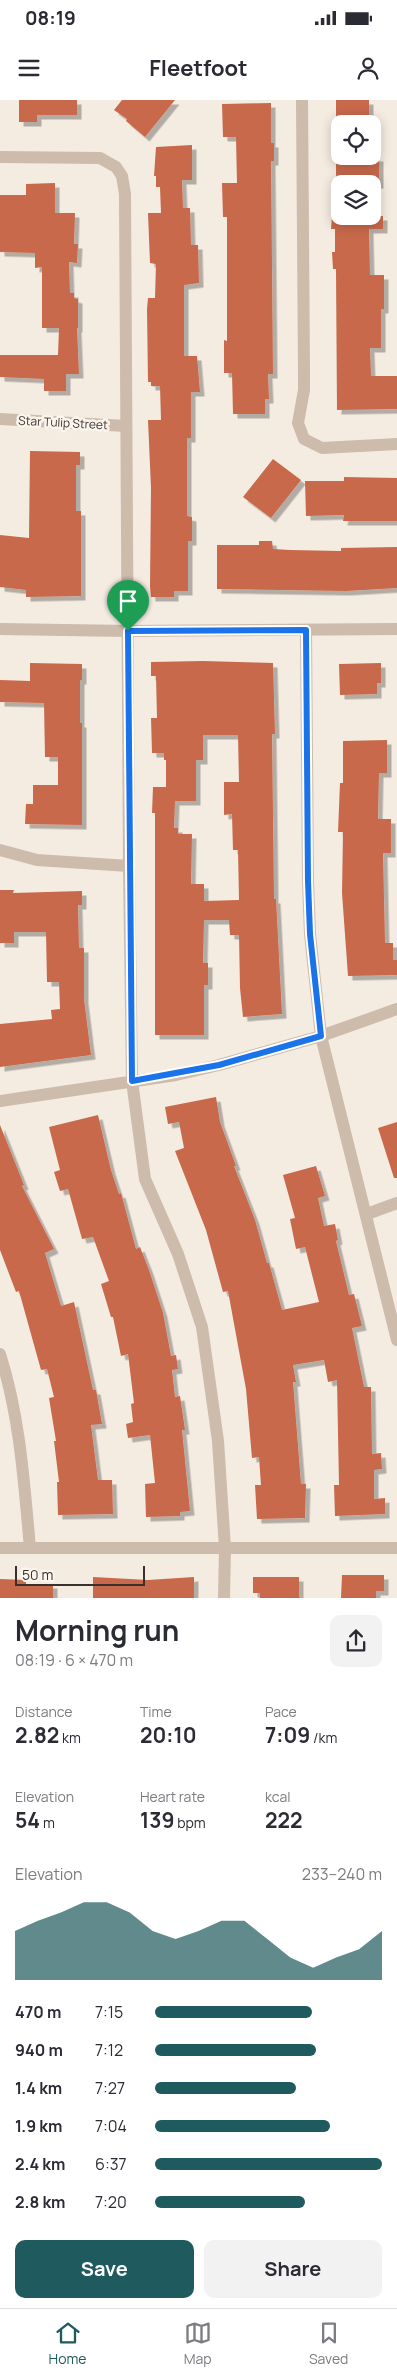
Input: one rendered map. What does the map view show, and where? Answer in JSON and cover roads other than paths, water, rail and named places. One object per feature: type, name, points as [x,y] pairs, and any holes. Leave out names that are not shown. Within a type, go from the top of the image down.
[{"type":"street","points":[[302,100],[304,390],[298,423],[304,439],[322,448],[397,444]]},
{"type":"street","points":[[0,157],[100,158],[116,167],[122,176],[125,194],[132,1081],[145,1179],[178,1254],[202,1327],[218,1440],[224,1548],[224,1598]]},
{"type":"street","name":"Star Tulip Street","points":[[0,419],[126,426]]},
{"type":"street","points":[[0,629],[128,631],[397,629]]},
{"type":"street","points":[[306,630],[308,890],[310,934],[321,1036],[397,1340]]},
{"type":"street","points":[[0,850],[37,860],[129,866]]},
{"type":"street","points":[[0,1100],[132,1081],[219,1065],[321,1036],[397,1009]]},
{"type":"street","points":[[367,1214],[397,1203]]},
{"type":"street","points":[[0,1354],[11,1390],[21,1456],[30,1548]]},
{"type":"street","points":[[0,1548],[397,1548]]}]
